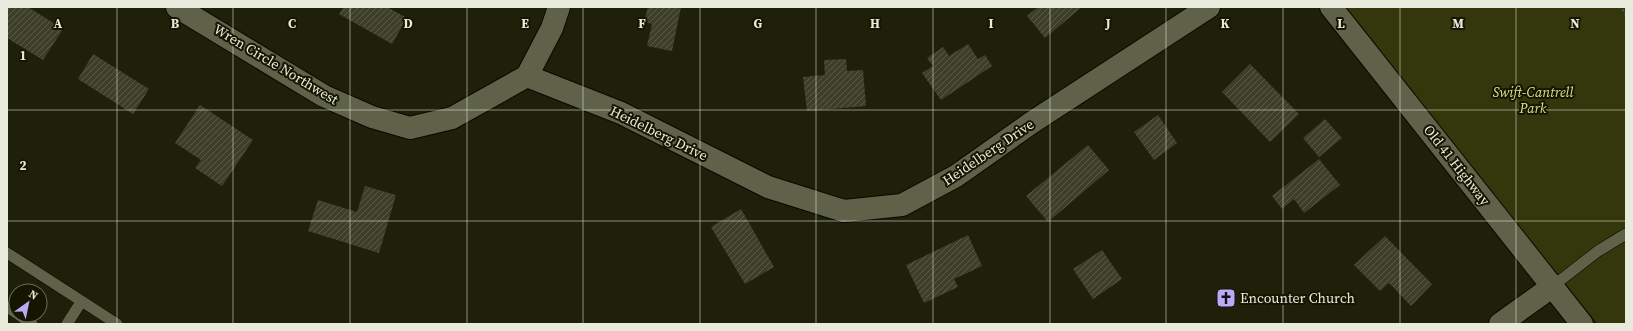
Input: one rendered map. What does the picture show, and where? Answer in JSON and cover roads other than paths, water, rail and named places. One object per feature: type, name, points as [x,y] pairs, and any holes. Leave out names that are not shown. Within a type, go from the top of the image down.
[{"type":"street","name":"Wren Circle Northwest","points":[[177,7],[205,22],[324,96],[372,117],[410,128],[452,118],[527,76]]},
{"type":"street","points":[[527,76],[552,28],[559,7]]},
{"type":"street","name":"Heidelberg Drive","points":[[527,76],[621,113],[768,187],[844,211],[902,205],[956,176],[1031,123],[1209,7]]},
{"type":"street","name":"Old 41 Highway","points":[[1331,7],[1582,324]]},
{"type":"street","points":[[1500,324],[1553,286]]},
{"type":"lane","points":[[1553,286],[1598,251],[1626,234]]},
{"type":"lane","points":[[7,253],[117,324]]},
{"type":"lane","points":[[67,324],[81,302]]},
{"type":"place","name":"Encounter Church","points":[[1226,298]]},
{"type":"park label","name":"Swift-Cantrell Park","points":[[1533,100]]}]
